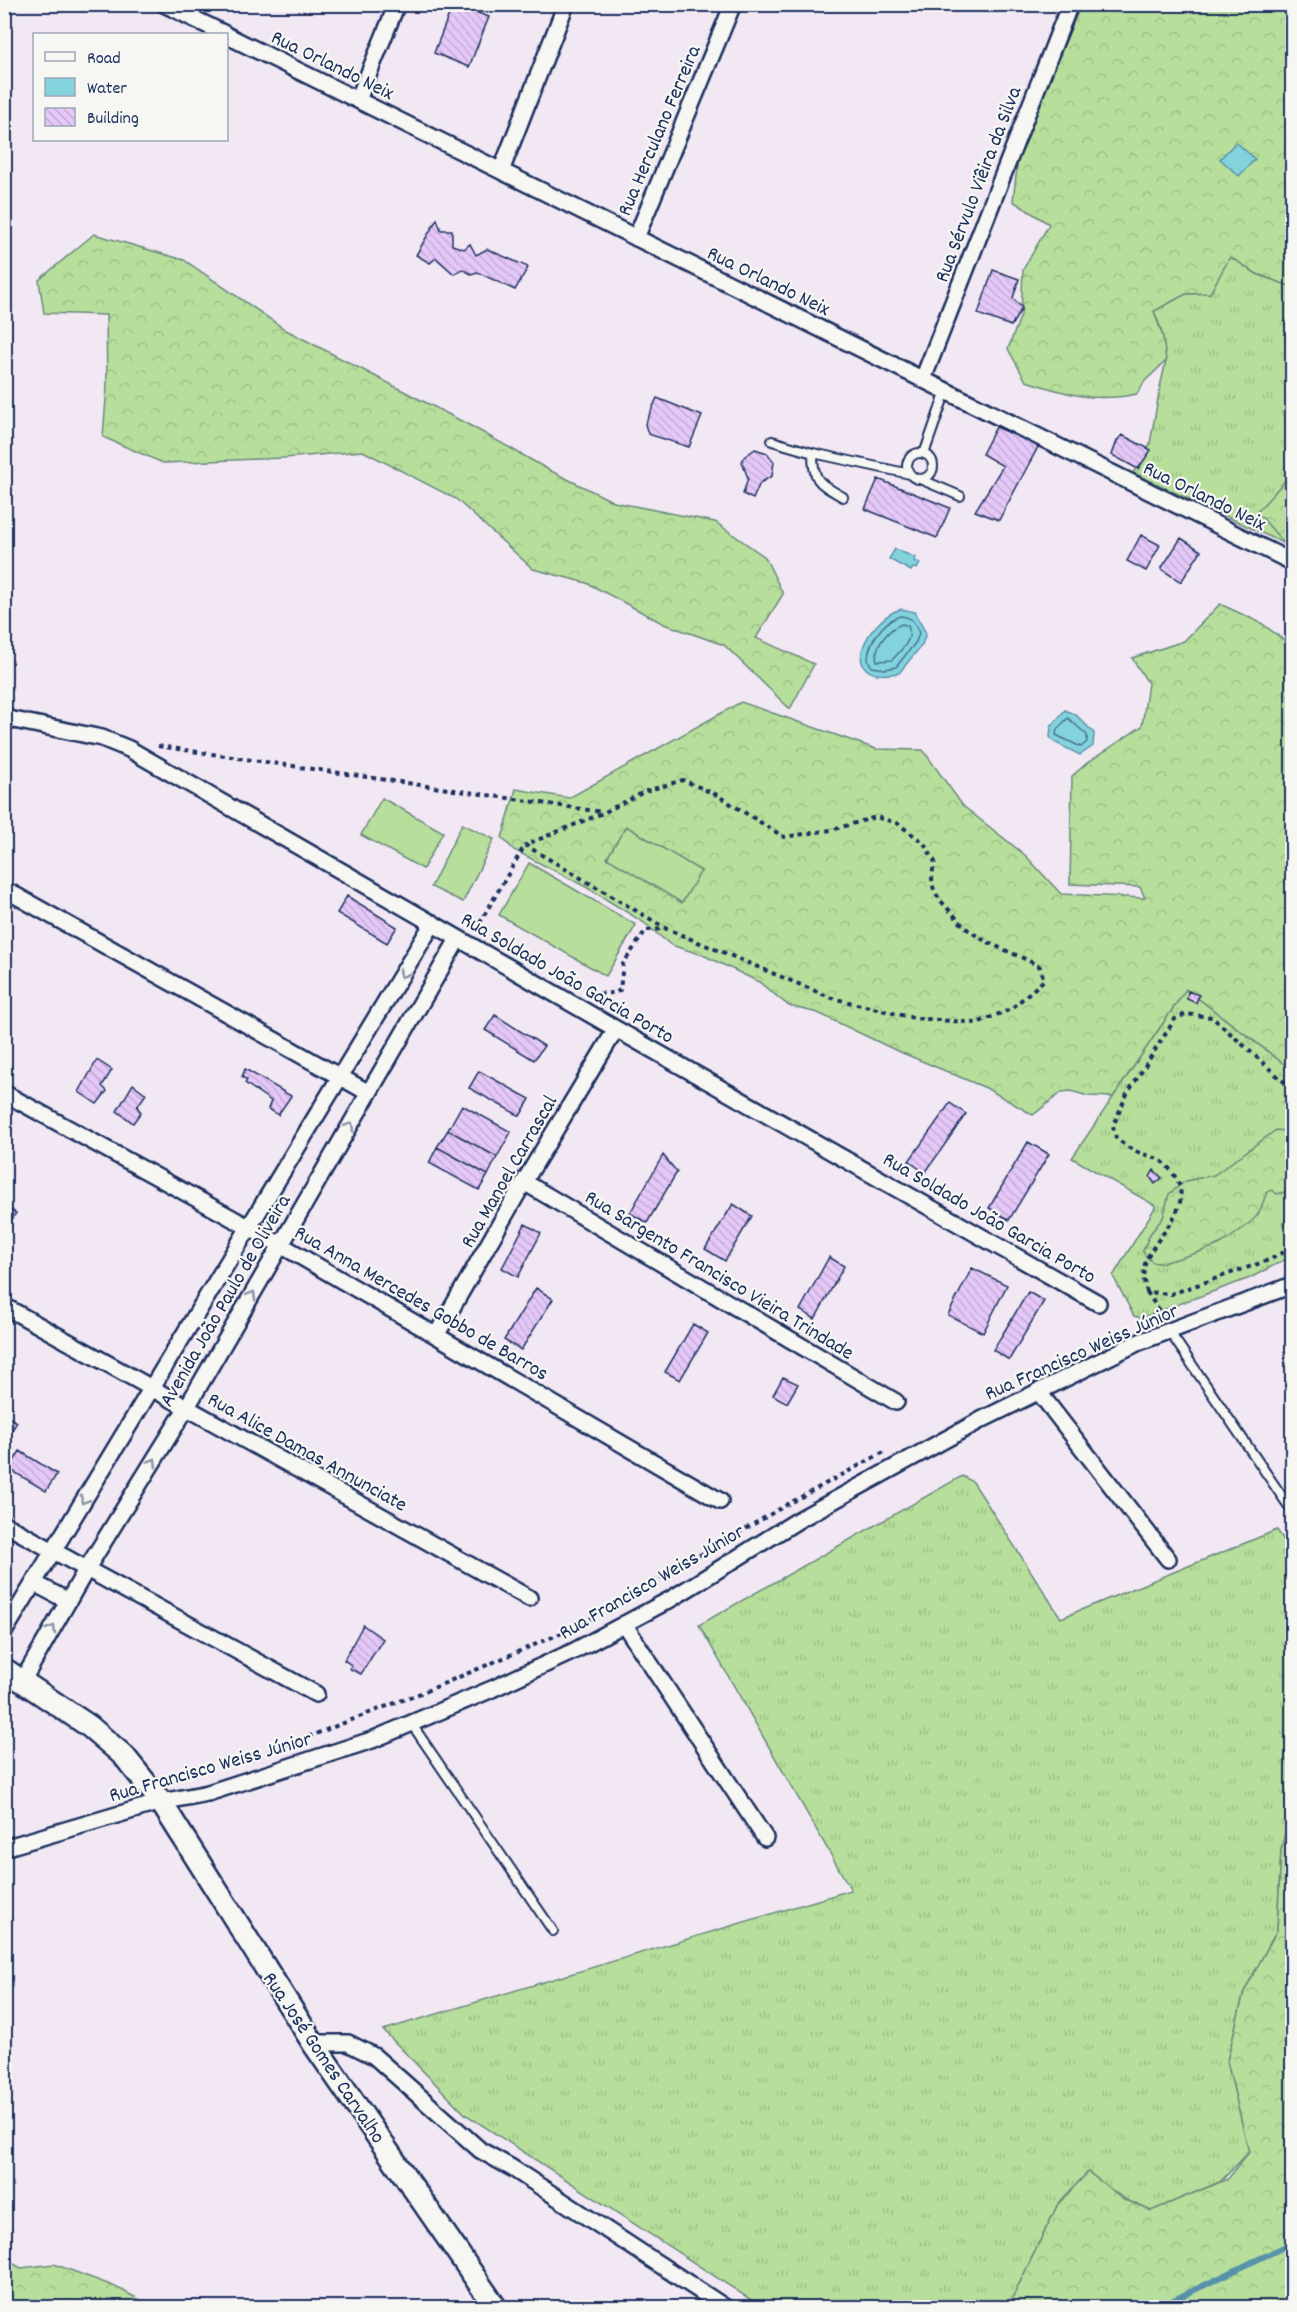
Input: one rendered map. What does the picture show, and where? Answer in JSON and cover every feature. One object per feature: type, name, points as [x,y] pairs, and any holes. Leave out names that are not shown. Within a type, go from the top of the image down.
[{"type":"main road","name":"Rua José Gomes Carvalho","points":[[4,1669],[63,1707],[124,1756],[161,1802],[313,2043],[496,2307]]},
{"type":"street","name":"Rua Orlando Neix","points":[[164,4],[222,33]]},
{"type":"street","points":[[358,100],[397,4]]},
{"type":"street","points":[[501,171],[566,4]]},
{"type":"street","name":"Rua Herculano Ferreira","points":[[636,238],[733,4]]},
{"type":"street","name":"Rua Sérvulo Viêira da Silva","points":[[923,379],[1070,4]]},
{"type":"street","name":"Rua Orlando Neix","points":[[228,36],[1293,562]]},
{"type":"street","name":"Rua Soldado João Garcia Porto","points":[[4,718],[102,738],[129,749],[1098,1303]]},
{"type":"street","points":[[4,889],[369,1094]]},
{"type":"street","name":"Avenida João Paulo de Oliveira","points":[[4,1632],[433,923]]},
{"type":"street","name":"Avenida João Paulo de Oliveira","points":[[23,1680],[68,1601],[81,1568],[187,1407],[369,1094],[463,942]]},
{"type":"street","name":"Rua Manoel Carrascal","points":[[437,1334],[524,1182],[616,1029]]},
{"type":"street","name":"Rua Anna Mercedes Gobbo de Barros","points":[[4,1092],[250,1227],[720,1501]]},
{"type":"street","name":"Rua Sargento Francisco Vieira Trindade","points":[[524,1182],[896,1402]]},
{"type":"street","name":"Rua Francisco Weiss Júnior","points":[[4,1848],[161,1802],[208,1793],[372,1740],[502,1684],[671,1599],[800,1519],[1038,1391],[1137,1343],[1293,1286]]},
{"type":"street","name":"Rua Alice Damas Annunciate","points":[[4,1306],[529,1598]]},
{"type":"street","points":[[1038,1391],[1168,1559]]},
{"type":"street","points":[[4,1524],[316,1694]]},
{"type":"street","points":[[34,1583],[68,1601]]},
{"type":"street","points":[[624,1624],[765,1838]]},
{"type":"street","points":[[313,2043],[348,2043],[374,2056],[480,2150],[512,2168],[726,2307]]},
{"type":"lane","points":[[924,454],[946,391]]},
{"type":"lane","points":[[772,441],[813,453],[910,474],[960,496]]},
{"type":"lane","points":[[813,453],[815,477],[819,483],[843,497]]},
{"type":"lane","points":[[910,474],[908,466],[910,459],[916,454],[924,454],[933,462],[932,471],[927,477],[919,479]]},
{"type":"lane","points":[[1174,1330],[1293,1511]]},
{"type":"lane","points":[[411,1723],[553,1931]]},
{"type":"path","points":[[149,745],[603,813]]},
{"type":"path","points":[[463,942],[525,845],[603,813],[646,791],[683,780],[715,794],[784,837],[831,830],[876,817],[897,823],[924,843],[935,862],[931,876],[935,895],[967,930],[988,943],[1021,955],[1040,967],[1044,980],[1011,1009],[977,1023],[914,1018],[832,998],[667,929],[525,845]]},
{"type":"path","points":[[588,994],[615,993],[620,990],[623,964],[642,935],[646,930],[667,929]]},
{"type":"path","points":[[1174,1330],[1166,1315],[1156,1306],[1147,1292],[1143,1278],[1145,1264],[1173,1221],[1181,1195],[1177,1180],[1163,1162],[1132,1150],[1116,1137],[1113,1126],[1127,1094],[1175,1019],[1186,1014],[1212,1017],[1293,1089]]},
{"type":"path","points":[[1147,1292],[1171,1294],[1269,1260],[1293,1248]]},
{"type":"path","points":[[1276,1273],[1293,1264]]},
{"type":"path","points":[[1155,1320],[1174,1311]]},
{"type":"path","points":[[239,1764],[431,1689],[576,1627],[788,1504],[892,1447]]},
{"type":"green space","points":[[1081,5],[1292,5],[1292,287],[1257,274],[1230,257],[1210,293],[1186,294],[1154,311],[1163,337],[1166,361],[1145,381],[1137,394],[1121,397],[1081,396],[1026,381],[1008,349],[1021,315],[1023,270],[1049,224],[1013,201],[1019,150]]},
{"type":"green space","points":[[94,234],[184,260],[286,330],[471,426],[549,470],[614,502],[715,522],[765,557],[783,594],[756,638],[814,664],[790,709],[724,645],[664,624],[587,583],[533,569],[456,499],[363,451],[284,458],[163,463],[103,437],[107,386],[106,315],[44,313],[39,280]]},
{"type":"green space","points":[[1230,256],[1257,274],[1292,287],[1292,473],[1258,512],[1285,544],[1133,473],[1150,444],[1166,361],[1161,329],[1154,311],[1186,294],[1210,293]]},
{"type":"green space","points":[[1292,473],[1292,533],[1285,544],[1257,512]]},
{"type":"green space","points":[[1220,604],[1261,623],[1292,646],[1292,1070],[1186,989],[1113,1097],[1088,1096],[1071,1091],[1062,1092],[1033,1115],[986,1088],[893,1049],[818,1013],[789,1006],[759,982],[703,955],[671,945],[643,922],[586,887],[514,850],[502,838],[516,789],[569,798],[741,702],[876,749],[923,750],[963,806],[1025,855],[1061,894],[1145,898],[1140,887],[1070,884],[1072,776],[1087,763],[1142,726],[1148,683],[1132,658],[1184,641]]},
{"type":"green space","points":[[382,798],[443,832],[423,869],[361,835]]},
{"type":"green space","points":[[462,824],[494,839],[463,902],[431,887]]},
{"type":"green space","points":[[626,826],[701,871],[682,903],[607,858]]},
{"type":"green space","points":[[529,863],[636,925],[606,976],[499,915]]},
{"type":"green space","points":[[1186,989],[1292,1070],[1292,1256],[1250,1278],[1141,1318],[1134,1316],[1113,1276],[1156,1206],[1072,1158]]},
{"type":"green space","points":[[1276,1130],[1292,1132],[1292,1190],[1277,1194],[1272,1190],[1267,1192],[1256,1217],[1222,1243],[1161,1263],[1148,1258],[1143,1251],[1150,1234],[1163,1218],[1169,1194],[1186,1181],[1214,1175]]},
{"type":"green space","points":[[962,1476],[973,1482],[1061,1618],[1277,1530],[1292,1552],[1292,1807],[1281,1850],[1277,1930],[1244,1992],[1227,2061],[1249,2152],[1220,2182],[1151,2211],[1124,2199],[1088,2172],[1058,2204],[1008,2307],[762,2307],[465,2114],[383,2030],[851,1890],[699,1625]]},
{"type":"green space","points":[[1292,1807],[1292,2307],[1008,2307],[1058,2204],[1088,2172],[1124,2199],[1151,2211],[1228,2179],[1249,2152],[1227,2061],[1244,1992],[1277,1930],[1281,1850]]},
{"type":"green space","points":[[5,2259],[21,2268],[54,2264],[116,2287],[153,2307],[5,2307]]},
{"type":"water","points":[[1236,142],[1255,159],[1239,176],[1220,159]]},
{"type":"water","points":[[895,549],[916,558],[914,561],[920,563],[917,569],[913,568],[911,571],[889,559]]},
{"type":"water","points":[[901,609],[914,612],[926,633],[922,645],[899,673],[879,674],[867,669],[862,661],[862,649],[868,637],[888,615]]},
{"type":"water","points":[[1065,710],[1076,715],[1094,733],[1093,746],[1080,755],[1054,742],[1050,737],[1051,727]]},
{"type":"building","points":[[453,4],[489,17],[469,67],[434,53]]},
{"type":"building","points":[[437,219],[441,230],[452,230],[452,245],[464,249],[470,244],[476,255],[487,249],[528,267],[515,290],[477,272],[471,274],[462,269],[454,274],[436,258],[430,263],[416,255]]},
{"type":"building","points":[[993,270],[1019,279],[1013,298],[1022,308],[1011,326],[978,314]]},
{"type":"building","points":[[657,398],[702,416],[689,447],[648,434],[645,424]]},
{"type":"building","points":[[996,427],[1039,445],[999,520],[975,511],[1003,466],[982,454]]},
{"type":"building","points":[[1122,435],[1151,450],[1138,469],[1112,455]]},
{"type":"building","points":[[755,449],[767,453],[774,462],[772,476],[760,483],[753,499],[743,494],[748,478],[742,462],[744,457]]},
{"type":"building","points":[[878,479],[950,508],[937,538],[865,509]]},
{"type":"building","points":[[1141,535],[1160,545],[1146,571],[1127,561]]},
{"type":"building","points":[[1181,538],[1201,551],[1181,582],[1161,569]]},
{"type":"building","points":[[347,896],[397,927],[387,943],[337,913]]},
{"type":"building","points":[[1188,991],[1199,995],[1196,1003],[1187,999]]},
{"type":"building","points":[[495,1015],[544,1046],[534,1060],[485,1030]]},
{"type":"building","points":[[97,1060],[112,1070],[102,1086],[107,1091],[97,1104],[79,1092]]},
{"type":"building","points":[[245,1069],[291,1096],[278,1115],[268,1109],[271,1101],[245,1083],[247,1080],[242,1077]]},
{"type":"building","points":[[479,1071],[530,1099],[520,1116],[469,1088]]},
{"type":"building","points":[[133,1084],[146,1094],[137,1107],[141,1112],[133,1123],[117,1111]]},
{"type":"building","points":[[950,1103],[966,1114],[925,1173],[909,1161]]},
{"type":"building","points":[[462,1105],[511,1132],[497,1157],[448,1130]]},
{"type":"building","points":[[448,1130],[497,1157],[488,1175],[437,1147]]},
{"type":"building","points":[[1028,1142],[1049,1154],[1009,1220],[989,1208]]},
{"type":"building","points":[[437,1147],[488,1175],[479,1190],[429,1163]]},
{"type":"building","points":[[663,1155],[677,1172],[647,1223],[630,1213]]},
{"type":"building","points":[[1154,1170],[1162,1178],[1155,1184],[1150,1177]]},
{"type":"building","points":[[733,1204],[752,1216],[725,1261],[705,1249]]},
{"type":"building","points":[[4,1206],[16,1213],[4,1231]]},
{"type":"building","points":[[525,1224],[541,1233],[518,1277],[502,1268]]},
{"type":"building","points":[[829,1257],[844,1266],[815,1319],[800,1310]]},
{"type":"building","points":[[972,1268],[1007,1285],[983,1333],[948,1315]]},
{"type":"building","points":[[536,1288],[553,1299],[521,1350],[504,1340]]},
{"type":"building","points":[[1028,1292],[1044,1301],[1009,1360],[993,1350]]},
{"type":"building","points":[[693,1324],[708,1333],[680,1380],[665,1372]]},
{"type":"building","points":[[783,1377],[798,1384],[787,1403],[773,1395]]},
{"type":"building","points":[[4,1415],[17,1422],[4,1443]]},
{"type":"building","points":[[20,1451],[57,1474],[46,1491],[9,1469]]},
{"type":"building","points":[[363,1625],[383,1639],[361,1674],[350,1669],[351,1665],[344,1660]]},
{"type":"waterway","points":[[1157,2308],[1292,2243]]}]
